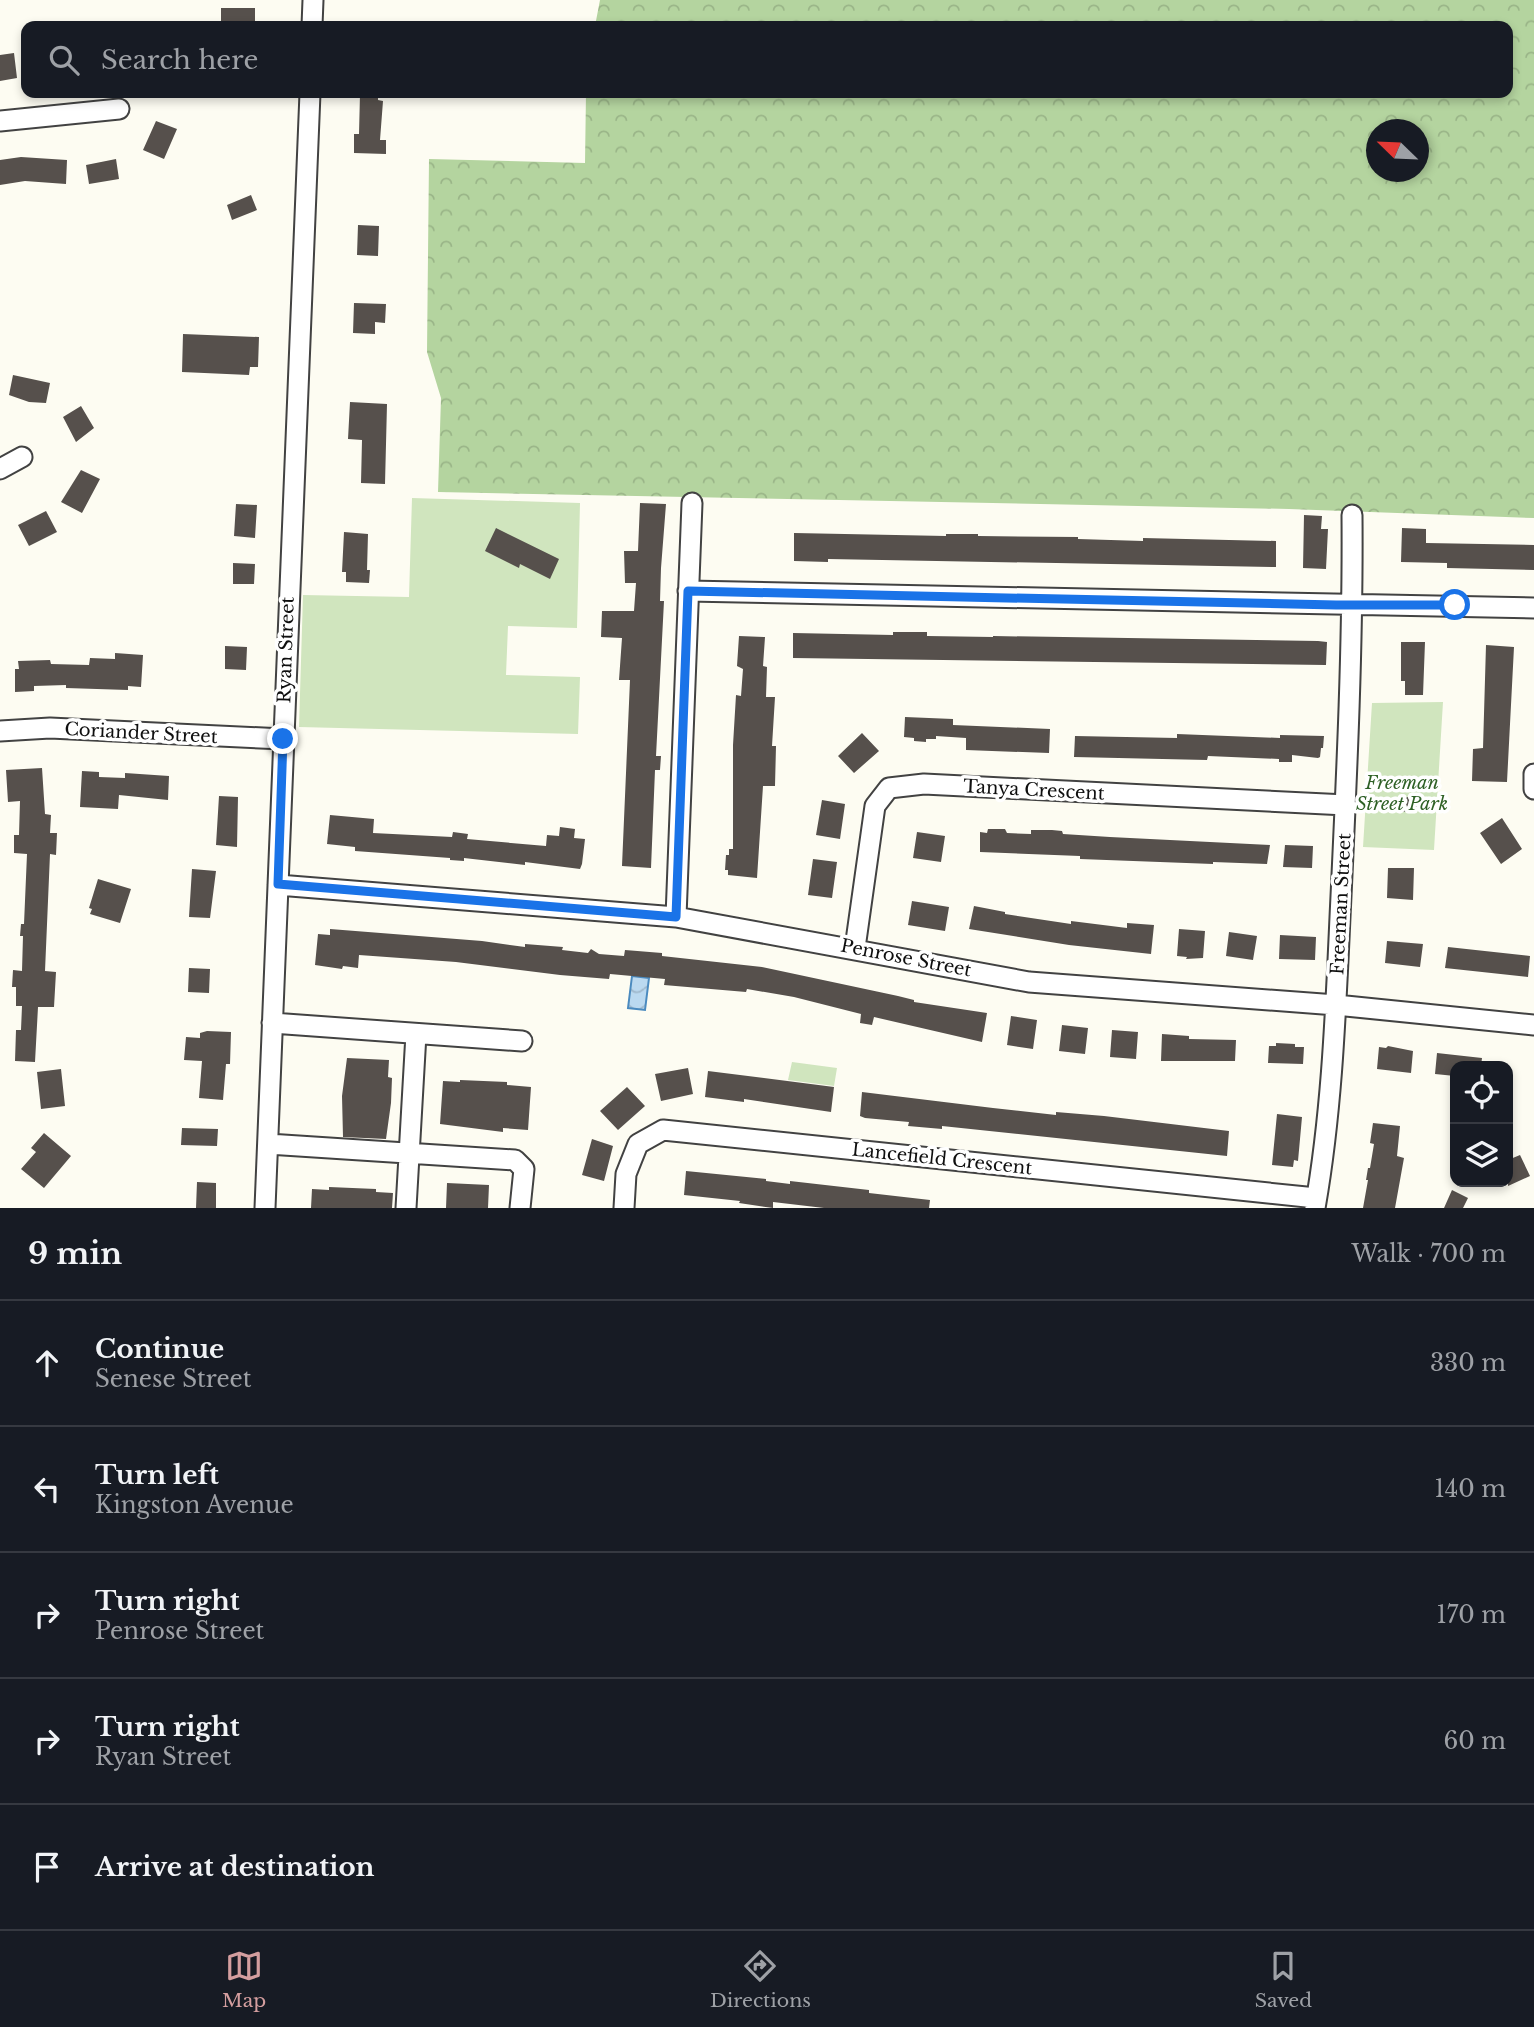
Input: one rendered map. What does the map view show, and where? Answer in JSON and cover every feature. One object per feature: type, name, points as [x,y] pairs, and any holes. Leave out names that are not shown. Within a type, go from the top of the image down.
[{"type":"street","points":[[312,21],[313,0]]},
{"type":"street","name":"Ryan Street","points":[[265,1208],[310,98]]},
{"type":"street","points":[[0,121],[119,109]]},
{"type":"street","points":[[0,469],[22,457]]},
{"type":"street","points":[[676,917],[692,503]]},
{"type":"street","name":"Freeman Street","points":[[1316,1203],[1329,1099],[1336,1006],[1353,605],[1352,515]]},
{"type":"street","points":[[688,591],[1534,608]]},
{"type":"street","name":"Coriander Street","points":[[0,731],[50,728],[283,739]]},
{"type":"street","points":[[1534,774],[1534,789]]},
{"type":"street","name":"Tanya Crescent","points":[[855,948],[875,806],[889,788],[924,784],[1346,805]]},
{"type":"street","name":"Penrose Street","points":[[278,884],[676,917],[1029,982],[1336,1006],[1534,1025]]},
{"type":"street","points":[[272,1023],[522,1041]]},
{"type":"street","points":[[406,1208],[416,1034]]},
{"type":"street","name":"Lancefield Crescent","points":[[624,1208],[626,1174],[638,1144],[663,1130],[1316,1203]]},
{"type":"street","points":[[268,1144],[515,1160],[524,1169],[520,1208]]},
{"type":"green space","points":[[600,0],[1534,0],[1534,518],[1289,509],[438,492],[441,398],[427,352],[429,159],[585,163],[586,98],[1513,98],[1513,21],[596,21]]},
{"type":"green space","points":[[412,498],[580,503],[577,628],[508,626],[506,675],[580,677],[578,734],[299,727],[303,595],[409,597]]},
{"type":"green space","name":"Freeman Street Park","points":[[1443,702],[1434,850],[1363,847],[1372,703]]},
{"type":"green space","points":[[792,1062],[837,1068],[834,1086],[788,1080]]},
{"type":"water","points":[[632,976],[649,978],[645,1010],[628,1008]]},
{"type":"building","points":[[221,8],[255,8],[255,21],[221,21]]},
{"type":"building","points":[[14,53],[17,78],[0,81],[0,55]]},
{"type":"building","points":[[360,98],[378,98],[383,101],[380,140],[386,140],[386,154],[354,153],[354,134],[359,134]]},
{"type":"building","points":[[156,121],[177,129],[164,159],[143,150]]},
{"type":"building","points":[[21,157],[67,160],[66,184],[25,181],[0,185],[0,160]]},
{"type":"building","points":[[116,159],[119,179],[89,184],[86,165]]},
{"type":"building","points":[[251,195],[257,210],[232,220],[227,205]]},
{"type":"building","points":[[358,225],[379,226],[378,256],[357,255]]},
{"type":"building","points":[[354,303],[386,304],[385,323],[375,322],[375,334],[353,333]]},
{"type":"building","points":[[183,334],[259,337],[258,367],[250,367],[249,375],[182,372]]},
{"type":"building","points":[[13,375],[50,383],[46,403],[29,402],[9,395]]},
{"type":"building","points":[[350,402],[387,404],[385,484],[361,483],[362,440],[348,439]]},
{"type":"building","points":[[81,406],[94,428],[76,442],[63,417]]},
{"type":"building","points":[[81,470],[100,479],[82,513],[61,502]]},
{"type":"building","points":[[640,503],[666,504],[661,568],[660,601],[664,601],[656,756],[661,756],[660,770],[655,770],[651,868],[622,866],[630,680],[619,680],[622,638],[601,637],[602,611],[634,611],[636,583],[625,583],[624,551],[638,551]]},
{"type":"building","points":[[236,504],[257,505],[255,538],[234,536]]},
{"type":"building","points":[[46,511],[57,532],[29,546],[18,525]]},
{"type":"building","points":[[1304,515],[1322,516],[1321,529],[1328,529],[1326,569],[1303,568]]},
{"type":"building","points":[[496,528],[559,559],[550,579],[520,564],[519,568],[485,551]]},
{"type":"building","points":[[1402,528],[1426,529],[1426,543],[1534,545],[1534,570],[1447,568],[1447,563],[1401,562]]},
{"type":"building","points":[[344,532],[368,534],[369,583],[346,582],[346,572],[342,572]]},
{"type":"building","points":[[794,533],[946,536],[978,534],[1143,541],[1143,538],[1276,541],[1276,567],[828,559],[828,562],[794,561]]},
{"type":"building","points":[[233,563],[255,564],[254,584],[233,584]]},
{"type":"building","points":[[893,632],[927,632],[927,636],[1318,641],[1327,642],[1326,665],[793,658],[793,633],[893,635]]},
{"type":"building","points":[[739,636],[765,637],[763,666],[767,667],[766,697],[775,697],[772,746],[776,746],[775,786],[763,786],[757,878],[728,875],[728,870],[725,870],[726,855],[729,855],[729,849],[733,849],[733,745],[736,695],[741,696],[743,669],[737,666]]},
{"type":"building","points":[[1401,642],[1425,642],[1423,695],[1405,695],[1405,681],[1401,681]]},
{"type":"building","points":[[1486,645],[1514,647],[1507,782],[1472,781],[1473,749],[1483,748]]},
{"type":"building","points":[[225,646],[247,647],[246,670],[225,669]]},
{"type":"building","points":[[115,653],[143,655],[141,687],[128,686],[128,690],[66,688],[66,685],[34,686],[34,691],[15,692],[15,669],[19,669],[18,661],[50,660],[51,664],[89,665],[90,658],[115,659]]},
{"type":"building","points":[[905,717],[953,719],[953,725],[1050,729],[1049,753],[966,750],[966,738],[936,736],[936,739],[926,739],[926,742],[914,741],[914,738],[904,737]]},
{"type":"building","points":[[862,733],[879,751],[854,773],[838,756]]},
{"type":"building","points":[[1177,734],[1280,738],[1280,735],[1324,736],[1320,757],[1292,755],[1292,762],[1208,756],[1207,760],[1074,757],[1075,736],[1177,738]]},
{"type":"building","points":[[42,768],[45,814],[51,815],[50,833],[57,833],[56,855],[50,854],[45,971],[56,972],[54,1007],[38,1007],[35,1062],[15,1061],[16,1030],[21,1030],[22,1006],[16,1006],[16,987],[12,987],[13,970],[22,971],[23,936],[20,936],[21,924],[24,924],[27,854],[14,853],[14,835],[19,835],[20,801],[8,802],[6,770]]},
{"type":"building","points":[[82,771],[99,772],[99,777],[125,778],[125,773],[169,776],[168,800],[119,795],[118,809],[80,807]]},
{"type":"building","points":[[1416,795],[1419,808],[1403,812],[1400,799]]},
{"type":"building","points":[[219,796],[238,797],[237,847],[216,845]]},
{"type":"building","points":[[822,800],[845,804],[840,839],[816,835]]},
{"type":"building","points":[[330,815],[374,819],[373,833],[452,837],[453,832],[468,834],[467,839],[546,846],[547,835],[559,836],[560,827],[575,829],[574,838],[585,839],[582,864],[580,869],[525,862],[525,865],[355,851],[355,847],[327,844]]},
{"type":"building","points":[[1502,818],[1522,849],[1501,864],[1480,833]]},
{"type":"building","points":[[988,829],[1005,829],[1007,833],[1031,834],[1031,830],[1052,830],[1062,831],[1063,834],[1270,845],[1267,864],[1080,859],[1080,856],[980,852],[980,832],[987,833]]},
{"type":"building","points":[[917,832],[945,836],[941,862],[913,858]]},
{"type":"building","points":[[1285,845],[1313,846],[1312,868],[1283,867]]},
{"type":"building","points":[[813,859],[837,862],[832,898],[808,895]]},
{"type":"building","points":[[1388,868],[1414,868],[1413,900],[1387,898]]},
{"type":"building","points":[[192,869],[216,871],[210,918],[189,917]]},
{"type":"building","points":[[98,879],[131,889],[120,923],[90,914],[92,909],[89,908]]},
{"type":"building","points":[[912,901],[949,907],[945,931],[908,925]]},
{"type":"building","points":[[974,906],[1005,914],[1071,924],[1071,921],[1127,928],[1127,923],[1154,925],[1151,954],[1069,945],[969,929]]},
{"type":"building","points":[[330,929],[525,947],[525,944],[563,947],[562,950],[588,953],[591,949],[599,954],[624,956],[625,950],[662,953],[662,956],[762,967],[898,996],[914,1002],[987,1013],[982,1042],[874,1017],[872,1025],[860,1023],[861,1014],[794,997],[747,989],[746,992],[664,985],[665,979],[610,974],[609,979],[456,962],[359,955],[358,968],[343,966],[342,969],[315,965],[318,934],[330,935]]},
{"type":"building","points":[[1179,929],[1205,931],[1203,958],[1186,959],[1187,957],[1177,956]]},
{"type":"building","points":[[1229,932],[1257,936],[1253,960],[1226,956]]},
{"type":"building","points":[[1280,935],[1316,937],[1315,960],[1279,959]]},
{"type":"building","points":[[1387,941],[1423,944],[1420,967],[1385,963]]},
{"type":"building","points":[[1448,947],[1530,956],[1528,977],[1445,968]]},
{"type":"building","points":[[189,968],[210,969],[209,993],[188,992]]},
{"type":"building","points":[[1011,1016],[1037,1020],[1033,1049],[1007,1045]]},
{"type":"building","points":[[1062,1025],[1088,1028],[1085,1054],[1059,1051]]},
{"type":"building","points":[[1112,1030],[1138,1032],[1136,1059],[1110,1057]]},
{"type":"building","points":[[231,1032],[230,1064],[226,1064],[223,1100],[199,1098],[202,1061],[184,1060],[186,1037],[200,1038],[200,1033]]},
{"type":"building","points":[[1162,1034],[1189,1036],[1189,1039],[1236,1040],[1235,1061],[1161,1061]]},
{"type":"building","points":[[1276,1043],[1304,1047],[1303,1064],[1268,1063],[1269,1046],[1276,1046]]},
{"type":"building","points":[[1379,1047],[1413,1051],[1411,1073],[1377,1069]]},
{"type":"building","points":[[1437,1053],[1482,1058],[1482,1061],[1450,1061],[1450,1076],[1435,1074]]},
{"type":"building","points":[[347,1058],[389,1060],[388,1077],[392,1078],[386,1139],[343,1137],[342,1096]]},
{"type":"building","points":[[688,1068],[693,1094],[661,1101],[655,1074]]},
{"type":"building","points":[[61,1069],[65,1106],[41,1109],[37,1072]]},
{"type":"building","points":[[708,1071],[834,1087],[831,1112],[744,1099],[744,1102],[705,1097]]},
{"type":"building","points":[[443,1081],[507,1082],[507,1085],[531,1087],[528,1130],[503,1128],[503,1132],[440,1124]]},
{"type":"building","points":[[627,1087],[645,1106],[618,1130],[600,1111]]},
{"type":"building","points":[[862,1092],[1056,1115],[1056,1112],[1104,1116],[1229,1131],[1227,1156],[942,1126],[942,1129],[908,1126],[909,1122],[860,1116]]},
{"type":"building","points":[[1277,1114],[1302,1117],[1298,1161],[1294,1160],[1293,1167],[1272,1165]]},
{"type":"building","points":[[1373,1123],[1400,1126],[1397,1156],[1404,1158],[1395,1208],[1363,1208],[1374,1144],[1370,1143]]},
{"type":"building","points":[[182,1128],[218,1129],[217,1146],[181,1145]]},
{"type":"building","points":[[44,1133],[71,1156],[44,1188],[21,1169],[36,1152],[31,1148]]},
{"type":"building","points":[[592,1139],[613,1146],[604,1181],[582,1175]]},
{"type":"building","points":[[1520,1155],[1530,1176],[1513,1184],[1513,1158]]},
{"type":"building","points":[[686,1171],[790,1184],[790,1181],[869,1190],[869,1193],[930,1200],[929,1208],[824,1208],[773,1202],[773,1208],[739,1203],[740,1201],[684,1195]]},
{"type":"building","points":[[197,1182],[216,1183],[216,1208],[196,1208]]},
{"type":"building","points":[[447,1183],[489,1185],[488,1208],[446,1208]]},
{"type":"building","points":[[329,1187],[376,1189],[376,1192],[393,1193],[392,1208],[311,1208],[312,1189],[329,1190]]},
{"type":"building","points":[[1452,1190],[1468,1198],[1463,1208],[1444,1208]]},
{"type":"route","points":[[283,739],[278,884],[676,917],[688,591],[1336,605],[1455,605]]}]
